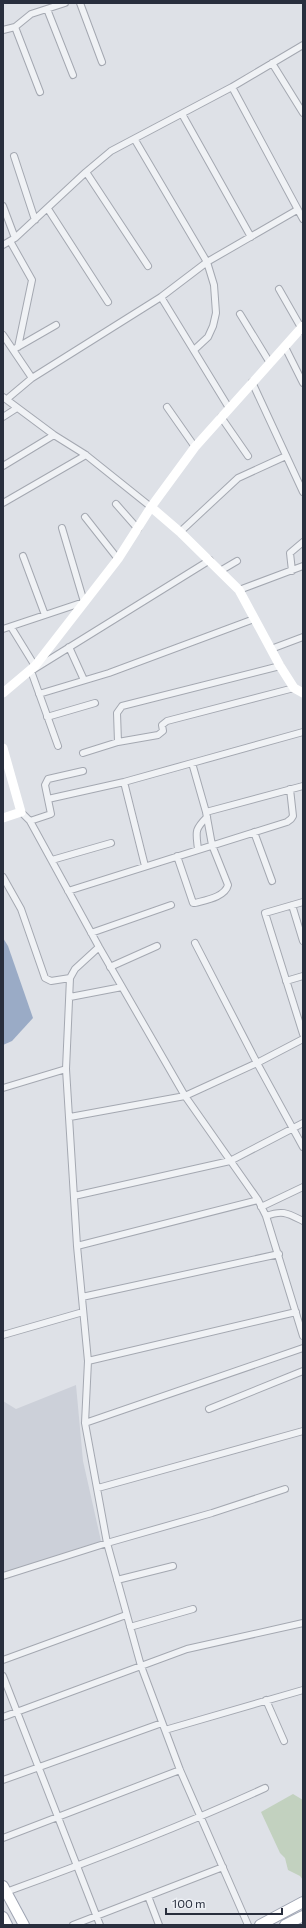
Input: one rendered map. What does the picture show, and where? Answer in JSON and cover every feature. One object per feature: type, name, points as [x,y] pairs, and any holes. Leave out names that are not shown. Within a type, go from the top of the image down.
[{"type":"main road","points":[[5,1889],[24,1925]]},
{"type":"main road","points":[[260,1925],[303,1902]]},
{"type":"main road","points":[[286,1925],[303,1916]]},
{"type":"main road","points":[[3,1917],[7,1925]]},
{"type":"street","points":[[3,30],[15,27],[31,14],[65,3]]},
{"type":"street","points":[[80,3],[102,62]]},
{"type":"street","points":[[47,9],[74,75]]},
{"type":"street","points":[[15,27],[40,92]]},
{"type":"street","points":[[3,245],[48,209],[86,172],[111,151],[232,87],[303,45]]},
{"type":"street","points":[[272,63],[303,112]]},
{"type":"street","points":[[232,87],[303,219]]},
{"type":"street","points":[[182,114],[251,237]]},
{"type":"street","points":[[134,140],[207,262],[214,285],[216,313],[213,326],[208,336],[194,350]]},
{"type":"street","points":[[14,156],[35,220]]},
{"type":"street","points":[[86,172],[148,266]]},
{"type":"street","points":[[3,206],[12,239],[32,280],[16,348]]},
{"type":"street","points":[[48,209],[108,302]]},
{"type":"street","points":[[297,210],[207,262],[161,297],[32,378],[5,398],[54,435],[86,455],[151,507],[210,560],[239,590],[280,666],[294,688],[303,693]]},
{"type":"street","points":[[33,668],[118,559],[151,507],[195,446],[303,328],[278,289]]},
{"type":"street","points":[[161,297],[229,408]]},
{"type":"street","points":[[240,314],[270,363]]},
{"type":"street","points":[[16,348],[56,325]]},
{"type":"street","points":[[3,335],[16,348],[32,378]]},
{"type":"street","points":[[285,347],[303,384]]},
{"type":"street","points":[[252,382],[303,492]]},
{"type":"street","points":[[167,407],[195,446]]},
{"type":"street","points":[[3,417],[17,408]]},
{"type":"street","points":[[221,417],[248,456]]},
{"type":"street","points":[[3,466],[54,435]]},
{"type":"street","points":[[3,503],[86,455]]},
{"type":"street","points":[[180,532],[238,478],[286,456]]},
{"type":"street","points":[[116,504],[138,529]]},
{"type":"street","points":[[85,517],[118,559]]},
{"type":"street","points":[[62,528],[84,602]]},
{"type":"street","points":[[292,571],[290,553],[303,542]]},
{"type":"street","points":[[24,556],[45,615]]},
{"type":"street","points":[[3,693],[33,668],[210,560]]},
{"type":"street","points":[[220,571],[237,561]]},
{"type":"street","points":[[239,590],[303,566]]},
{"type":"street","points":[[3,628],[84,602]]},
{"type":"street","points":[[39,694],[108,673],[254,620]]},
{"type":"street","points":[[11,626],[33,668],[39,694],[58,746]]},
{"type":"street","points":[[270,649],[303,637]]},
{"type":"street","points":[[69,647],[84,680]]},
{"type":"street","points":[[118,742],[117,713],[122,706],[280,666]]},
{"type":"street","points":[[83,753],[118,742],[162,734],[162,725],[167,721],[294,688]]},
{"type":"street","points":[[47,717],[95,703]]},
{"type":"street","points":[[48,799],[124,782],[303,732]]},
{"type":"street","points":[[3,748],[21,812],[30,821],[110,967],[185,1096],[258,1200],[266,1216],[279,1254],[303,1336]]},
{"type":"street","points":[[177,856],[190,900],[195,903],[223,894],[227,890],[228,885],[212,845],[206,815],[192,764]]},
{"type":"street","points":[[30,821],[52,814],[45,785],[48,779],[83,771]]},
{"type":"street","points":[[124,782],[145,866]]},
{"type":"street","points":[[198,849],[196,831],[206,815],[303,786]]},
{"type":"street","points":[[68,891],[292,819],[290,789]]},
{"type":"street","points":[[3,818],[21,812]]},
{"type":"street","points":[[254,832],[272,881]]},
{"type":"street","points":[[52,860],[111,843]]},
{"type":"street","points":[[3,876],[21,909],[45,978],[51,981],[70,978]]},
{"type":"street","points":[[303,902],[265,913],[303,1034]]},
{"type":"street","points":[[91,933],[171,905]]},
{"type":"street","points":[[292,905],[303,941]]},
{"type":"street","points":[[195,943],[257,1063],[303,1147]]},
{"type":"street","points":[[110,967],[156,946]]},
{"type":"street","points":[[99,947],[75,969],[70,978],[66,1069],[77,1246],[88,1361],[85,1423],[107,1543],[141,1666],[180,1770],[248,1925]]},
{"type":"street","points":[[286,981],[303,976]]},
{"type":"street","points":[[70,997],[122,987]]},
{"type":"street","points":[[70,1117],[185,1096],[257,1063],[303,1039]]},
{"type":"street","points":[[3,1088],[66,1069]]},
{"type":"street","points":[[74,1196],[230,1161],[303,1123]]},
{"type":"street","points":[[261,1207],[303,1187]]},
{"type":"street","points":[[77,1246],[258,1200]]},
{"type":"street","points":[[266,1216],[287,1212],[303,1221]]},
{"type":"street","points":[[82,1297],[279,1254]]},
{"type":"street","points":[[3,1335],[83,1312]]},
{"type":"street","points":[[88,1361],[296,1312]]},
{"type":"street","points":[[85,1423],[303,1348]]},
{"type":"street","points":[[210,1409],[303,1371]]},
{"type":"street","points":[[98,1488],[303,1431]]},
{"type":"street","points":[[3,1576],[107,1543],[212,1514],[285,1489]]},
{"type":"street","points":[[117,1580],[173,1566]]},
{"type":"street","points":[[130,1627],[193,1609]]},
{"type":"street","points":[[3,1660],[126,1615]]},
{"type":"street","points":[[3,1717],[187,1649],[303,1623]]},
{"type":"street","points":[[3,1676],[100,1925]]},
{"type":"street","points":[[165,1730],[303,1690]]},
{"type":"street","points":[[266,1700],[284,1742]]},
{"type":"street","points":[[3,1780],[37,1766],[162,1723]]},
{"type":"street","points":[[3,1838],[180,1770]]},
{"type":"street","points":[[5,1889],[77,1866],[201,1817],[265,1788]]},
{"type":"street","points":[[73,1925],[223,1867]]},
{"type":"street","points":[[148,1896],[159,1925]]},
{"type":"shaded area","points":[[76,1385],[83,1461],[101,1541],[3,1573],[3,1401],[16,1409]]},
{"type":"green space","points":[[293,1794],[303,1800],[303,1880],[300,1876],[288,1870],[285,1858],[280,1853],[261,1812]]},
{"type":"water","points":[[3,938],[8,946],[33,1018],[12,1041],[3,1045]]}]
